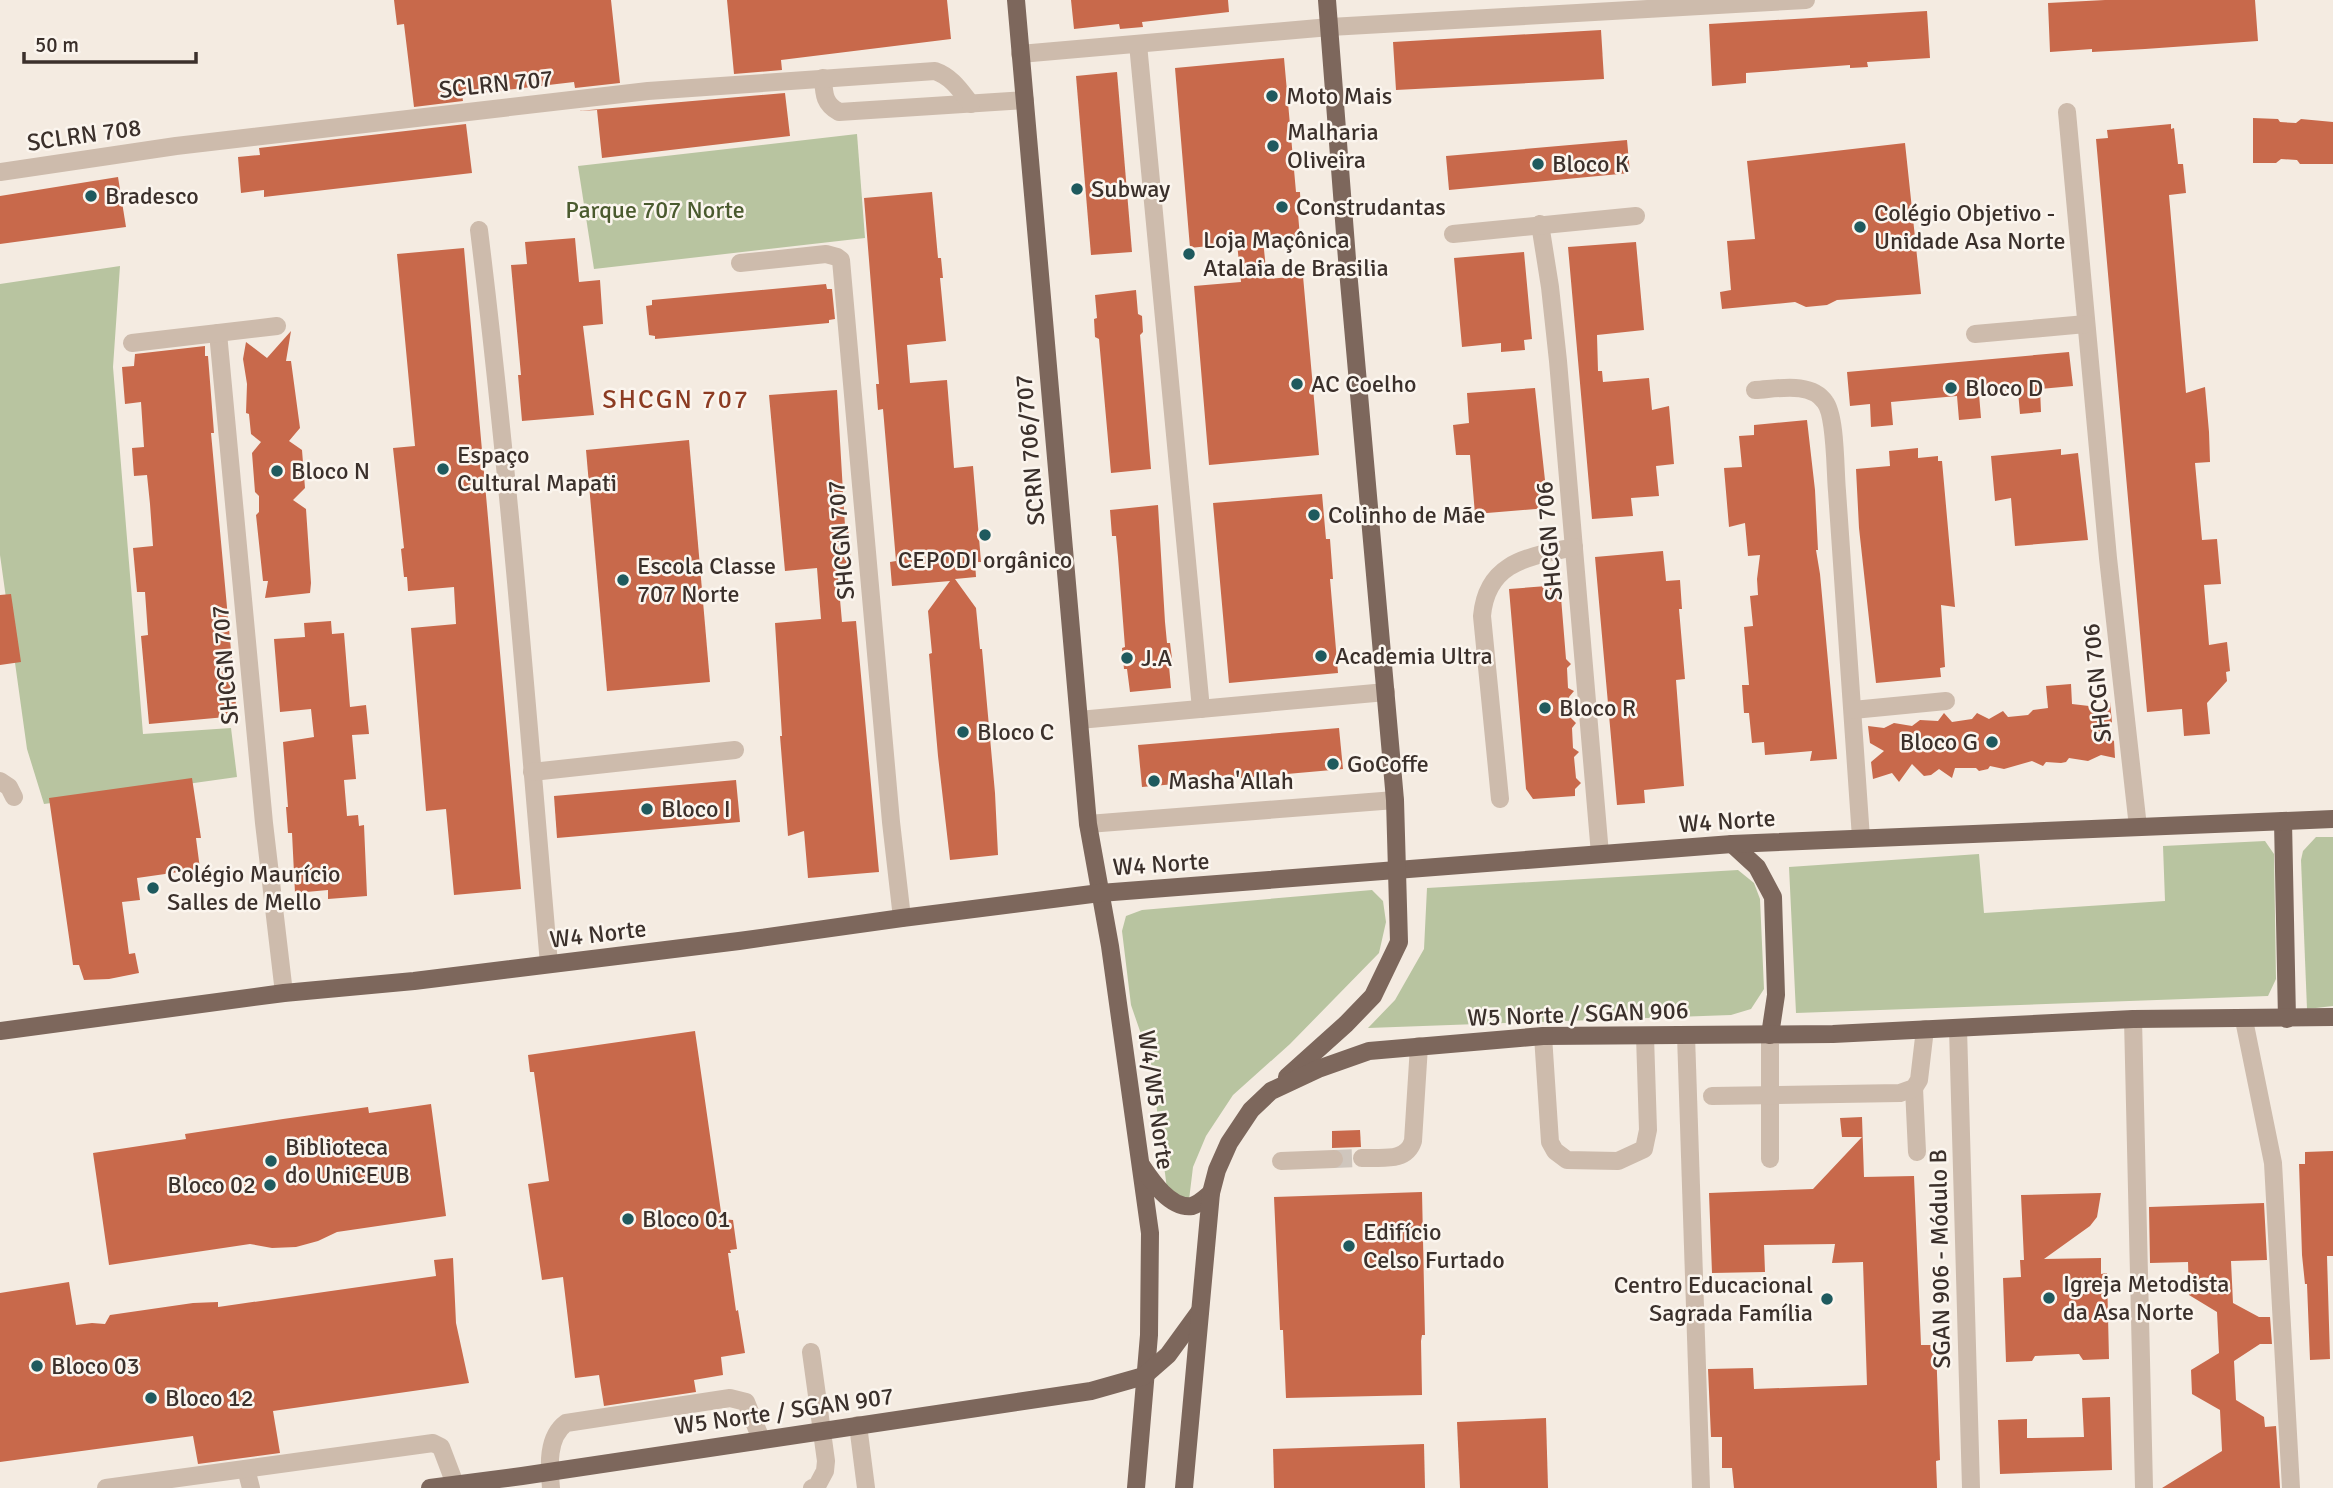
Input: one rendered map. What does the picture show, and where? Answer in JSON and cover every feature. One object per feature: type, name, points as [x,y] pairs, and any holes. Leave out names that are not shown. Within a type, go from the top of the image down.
[{"type":"main road","name":"SCRN 706/707","points":[[1016,0],[1079,720]]},
{"type":"main road","points":[[1271,1091],[1373,996],[1399,942],[1395,800],[1327,0]]},
{"type":"main road","name":"W4/W5 Norte","points":[[1079,720],[1088,824],[1110,946],[1150,1233],[1149,1335],[1136,1488]]},
{"type":"main road","name":"W4 Norte","points":[[0,1031],[284,993],[414,981],[739,942],[1100,893],[1732,844],[2333,819]]},
{"type":"main road","points":[[2283,821],[2287,1019]]},
{"type":"main road","points":[[1732,844],[1757,867],[1773,897],[1776,995],[1770,1035]]},
{"type":"main road","name":"W5 Norte / SGAN 906","points":[[1199,1311],[1210,1193],[1229,1143],[1251,1110],[1271,1091],[1318,1069],[1369,1051],[1543,1036],[1770,1035],[2133,1019],[2330,1020]]},
{"type":"main road","points":[[1139,1162],[1150,1179],[1172,1200],[1182,1205],[1199,1203],[1210,1193]]},
{"type":"main road","points":[[1144,1376],[1168,1355],[1199,1311]]},
{"type":"main road","points":[[1184,1488],[1199,1311]]},
{"type":"main road","name":"W5 Norte / SGAN 907","points":[[430,1488],[550,1480],[761,1439],[1091,1391],[1144,1376]]},
{"type":"street","points":[[1020,54],[1330,27],[1806,0]]},
{"type":"street","points":[[1139,44],[1201,709]]},
{"type":"street","name":"SCLRN 707","points":[[176,146],[648,91],[935,71],[945,74],[953,81],[971,104]]},
{"type":"street","points":[[823,79],[824,99],[830,107],[839,112],[1025,100]]},
{"type":"street","name":"SHCGN 706","points":[[2067,113],[2108,558],[2138,827]]},
{"type":"street","name":"SCLRN 708","points":[[0,172],[176,146]]},
{"type":"street","points":[[1453,234],[1636,216]]},
{"type":"street","name":"SHCGN 706","points":[[1540,224],[1550,287],[1600,854]]},
{"type":"street","points":[[479,230],[519,604],[549,964]]},
{"type":"street","name":"SHCGN 707","points":[[740,263],[826,254],[841,260],[902,918]]},
{"type":"street","points":[[1975,334],[2086,324]]},
{"type":"street","points":[[132,342],[277,326]]},
{"type":"street","name":"SHCGN 707","points":[[218,333],[264,823],[284,993]]},
{"type":"street","points":[[1755,390],[1808,389],[1820,395],[1828,404],[1832,422],[1861,838]]},
{"type":"street","points":[[1500,799],[1482,616],[1488,588],[1505,570],[1524,558],[1574,547]]},
{"type":"street","points":[[1079,720],[1386,692]]},
{"type":"street","points":[[1853,710],[1946,701]]},
{"type":"street","points":[[532,772],[735,750]]},
{"type":"street","points":[[0,781],[9,787],[14,797]]},
{"type":"street","points":[[1088,824],[1395,800]]},
{"type":"street","points":[[2133,1019],[2144,1488]]},
{"type":"street","points":[[2244,1020],[2273,1163],[2291,1488]]},
{"type":"street","name":"SGAN 906 - Módulo B","points":[[1958,1028],[1970,1488]]},
{"type":"street","points":[[1917,1152],[1914,1088],[1919,1080],[1925,1029]]},
{"type":"street","points":[[1686,1035],[1701,1488]]},
{"type":"street","points":[[1770,1035],[1770,1159]]},
{"type":"street","points":[[1543,1036],[1550,1142],[1555,1151],[1567,1160],[1596,1161],[1618,1161],[1644,1149],[1648,1130],[1645,1036]]},
{"type":"street","points":[[1362,1158],[1396,1157],[1404,1155],[1410,1149],[1413,1141],[1419,1046]]},
{"type":"street","points":[[1713,1096],[1900,1093],[1914,1088]]},
{"type":"street","points":[[1281,1161],[1335,1158]]},
{"type":"street","points":[[811,1352],[826,1461],[825,1471],[817,1486],[812,1488]]},
{"type":"street","points":[[550,1480],[554,1437],[558,1428],[566,1423],[730,1398],[746,1402],[761,1439]]},
{"type":"street","points":[[858,1425],[866,1488]]},
{"type":"street","points":[[106,1488],[433,1443],[441,1447],[465,1485]]},
{"type":"street","points":[[246,1469],[251,1488]]},
{"type":"street","points":[[206,1474],[220,1488]]},
{"type":"green space","name":"Parque 707 Norte","points":[[857,134],[865,238],[594,269],[578,166]]},
{"type":"green space","points":[[120,266],[113,367],[143,734],[231,728],[237,777],[44,804],[27,749],[0,555],[0,284]]},
{"type":"green space","points":[[2316,837],[2333,837],[2333,1006],[2307,1009],[2301,860],[2303,851]]},
{"type":"green space","points":[[2265,841],[2274,854],[2276,979],[2268,996],[1796,1013],[1789,867],[1979,854],[1984,913],[2165,901],[2163,846]]},
{"type":"green space","points":[[1738,870],[1754,883],[1760,899],[1764,989],[1751,1009],[1731,1015],[1368,1028],[1395,1000],[1424,949],[1427,888]]},
{"type":"green space","points":[[1372,890],[1383,901],[1386,922],[1379,953],[1290,1044],[1233,1095],[1206,1136],[1193,1167],[1189,1200],[1167,1189],[1151,1063],[1131,1005],[1122,931],[1126,916],[1142,910]]},
{"type":"building","points":[[394,0],[611,0],[620,83],[575,88],[574,82],[462,95],[463,101],[414,107],[404,24],[397,25]]},
{"type":"building","points":[[727,0],[947,0],[951,39],[781,60],[782,70],[734,74]]},
{"type":"building","points":[[1071,0],[1228,0],[1229,12],[1142,22],[1143,27],[1120,29],[1119,24],[1074,29]]},
{"type":"building","points":[[2105,0],[2255,0],[2258,41],[2092,52],[2092,49],[2050,52],[2048,3]]},
{"type":"building","points":[[1927,11],[1930,58],[1867,62],[1868,67],[1850,68],[1850,65],[1746,73],[1746,83],[1712,86],[1709,24]]},
{"type":"building","points":[[1601,30],[1604,79],[1396,90],[1393,42]]},
{"type":"building","points":[[1284,58],[1296,192],[1300,192],[1300,237],[1263,240],[1267,279],[1303,276],[1319,455],[1209,465],[1194,286],[1241,282],[1237,243],[1190,248],[1175,68]]},
{"type":"building","points":[[1117,72],[1132,252],[1091,255],[1076,76]]},
{"type":"building","points":[[785,93],[790,136],[602,158],[597,110],[578,111]]},
{"type":"building","points":[[2253,118],[2296,123],[2301,119],[2333,122],[2333,164],[2300,164],[2297,160],[2281,159],[2276,163],[2253,163]]},
{"type":"building","points":[[466,124],[472,173],[264,197],[264,190],[241,193],[238,157],[260,155],[259,148]]},
{"type":"building","points":[[2171,124],[2171,129],[2174,128],[2178,164],[2183,164],[2186,193],[2169,195],[2186,393],[2205,387],[2210,462],[2195,463],[2202,540],[2217,539],[2221,584],[2204,585],[2209,645],[2227,642],[2230,671],[2226,672],[2227,681],[2207,703],[2210,734],[2184,736],[2182,709],[2147,712],[2096,139],[2108,138],[2107,130]]},
{"type":"building","name":"Bloco K","points":[[1627,140],[1630,173],[1449,190],[1446,156]]},
{"type":"building","points":[[1905,143],[1921,294],[1837,300],[1827,305],[1806,307],[1795,302],[1722,309],[1720,292],[1731,290],[1727,241],[1755,239],[1747,161]]},
{"type":"building","points":[[118,177],[126,227],[0,244],[0,196]]},
{"type":"building","points":[[932,192],[938,258],[941,258],[943,278],[940,278],[946,341],[907,345],[910,383],[947,380],[954,468],[973,466],[981,562],[975,562],[976,577],[955,579],[976,608],[995,793],[998,855],[950,860],[938,756],[928,611],[950,581],[892,586],[890,562],[896,561],[883,409],[878,410],[876,384],[879,384],[864,198]]},
{"type":"building","points":[[575,238],[579,282],[600,280],[603,324],[583,326],[594,415],[522,421],[518,375],[521,375],[511,265],[527,264],[525,242]]},
{"type":"building","points":[[1636,242],[1644,330],[1597,335],[1598,371],[1602,371],[1603,382],[1649,378],[1652,410],[1669,406],[1674,464],[1656,466],[1659,496],[1631,498],[1633,516],[1592,519],[1568,247]]},
{"type":"building","points":[[464,248],[521,889],[454,895],[446,809],[426,811],[411,628],[456,624],[454,587],[408,591],[401,549],[404,548],[393,448],[415,446],[397,254]]},
{"type":"building","points":[[1524,252],[1532,339],[1524,340],[1525,350],[1501,352],[1501,343],[1462,347],[1454,258]]},
{"type":"building","points":[[826,284],[827,289],[832,289],[835,319],[829,320],[829,323],[655,339],[655,336],[649,335],[646,306],[652,305],[652,300]]},
{"type":"building","points":[[1136,290],[1138,314],[1142,316],[1143,332],[1140,335],[1151,469],[1111,473],[1099,339],[1095,337],[1095,295]]},
{"type":"building","name":"Bloco N","points":[[291,331],[286,361],[291,361],[300,428],[289,441],[302,450],[305,488],[293,500],[306,509],[311,583],[310,593],[265,598],[268,581],[263,581],[256,515],[259,512],[259,496],[255,492],[252,453],[261,442],[251,434],[249,414],[246,413],[247,384],[243,359],[246,342],[267,358]]},
{"type":"building","points":[[205,346],[205,356],[208,356],[214,433],[211,433],[237,716],[149,724],[141,636],[148,635],[145,592],[137,592],[133,548],[153,546],[150,504],[147,475],[134,476],[132,448],[144,447],[141,402],[125,404],[122,367],[134,366],[135,354]]},
{"type":"building","name":"Bloco D","points":[[2069,352],[2073,386],[2040,389],[2041,412],[2020,414],[2018,391],[1979,394],[1981,418],[1959,420],[1957,396],[1891,402],[1893,425],[1871,427],[1870,404],[1850,406],[1847,372]]},
{"type":"building","points":[[1535,388],[1548,508],[1475,514],[1470,455],[1456,455],[1453,425],[1469,423],[1467,393]]},
{"type":"building","points":[[837,390],[845,526],[848,526],[851,565],[837,566],[842,622],[856,621],[879,872],[808,878],[804,831],[788,836],[775,623],[821,619],[817,568],[785,571],[769,395]]},
{"type":"building","points":[[1807,420],[1815,490],[1816,550],[1837,759],[1810,761],[1812,751],[1765,755],[1764,742],[1752,743],[1749,713],[1744,713],[1742,685],[1749,685],[1744,627],[1753,626],[1750,596],[1758,595],[1760,555],[1748,556],[1745,523],[1729,527],[1724,468],[1742,467],[1739,436],[1754,435],[1754,425]]},
{"type":"building","points":[[689,440],[710,682],[607,691],[586,450]]},
{"type":"building","points":[[1918,448],[1918,458],[1938,456],[1938,461],[1942,461],[1955,607],[1941,605],[1945,667],[1940,668],[1941,677],[1876,683],[1859,528],[1856,469],[1890,466],[1889,451]]},
{"type":"building","points":[[2061,449],[2061,455],[2078,453],[2088,540],[2015,546],[2011,498],[1995,501],[1991,456]]},
{"type":"building","points":[[1322,494],[1326,539],[1330,539],[1333,579],[1330,579],[1338,673],[1229,683],[1213,503]]},
{"type":"building","points":[[1158,505],[1165,622],[1173,666],[1169,666],[1171,688],[1130,692],[1127,669],[1124,669],[1122,648],[1125,647],[1118,557],[1116,536],[1112,536],[1110,510]]},
{"type":"building","points":[[1663,551],[1666,581],[1680,580],[1682,609],[1679,609],[1685,679],[1676,680],[1684,786],[1644,790],[1645,803],[1617,805],[1595,557]]},
{"type":"building","name":"Bloco R","points":[[1560,585],[1566,659],[1571,664],[1567,668],[1568,688],[1574,691],[1569,697],[1571,718],[1576,723],[1572,728],[1573,748],[1579,752],[1574,757],[1576,778],[1581,783],[1575,789],[1575,796],[1533,799],[1526,789],[1509,589]]},
{"type":"building","points":[[11,594],[21,662],[0,665],[0,595]]},
{"type":"building","points":[[331,621],[332,634],[344,633],[350,707],[366,705],[369,734],[352,735],[356,779],[344,780],[347,816],[358,815],[359,826],[364,825],[367,896],[328,899],[328,890],[295,893],[292,833],[288,833],[283,742],[314,737],[311,709],[280,712],[274,639],[305,637],[304,623]]},
{"type":"building","name":"Bloco G","points":[[2071,684],[2072,704],[2089,706],[2097,711],[2110,702],[2112,722],[2099,732],[2114,741],[2115,758],[2101,755],[2088,761],[2069,758],[2061,763],[2046,762],[2043,766],[2032,761],[2004,769],[1990,766],[1979,771],[1976,768],[1955,768],[1952,778],[1939,769],[1924,776],[1912,764],[1899,782],[1892,773],[1873,779],[1871,762],[1884,751],[1870,743],[1868,726],[1884,728],[1894,723],[1912,726],[1920,720],[1938,721],[1944,713],[1952,722],[1972,719],[1977,713],[1989,719],[2003,711],[2008,717],[2028,715],[2033,710],[2048,708],[2046,686]]},
{"type":"building","points":[[1339,728],[1343,769],[1142,787],[1138,745]]},
{"type":"building","points":[[192,778],[201,838],[196,838],[200,869],[137,878],[140,900],[122,902],[129,954],[135,953],[139,973],[109,979],[84,980],[79,965],[73,965],[49,798]]},
{"type":"building","name":"Bloco I","points":[[736,780],[740,822],[557,838],[554,796]]},
{"type":"building","name":"Bloco 01","points":[[695,1031],[722,1219],[733,1220],[737,1249],[728,1253],[745,1353],[721,1357],[723,1375],[694,1380],[696,1392],[604,1406],[599,1375],[575,1378],[563,1277],[542,1280],[528,1184],[549,1181],[534,1072],[530,1072],[528,1055]]},
{"type":"building","name":"Bloco 02","points":[[431,1104],[446,1216],[337,1232],[296,1247],[272,1248],[250,1244],[109,1265],[93,1153],[186,1139],[185,1134],[283,1119],[368,1107],[369,1113]]},
{"type":"building","points":[[1862,1117],[1864,1177],[1914,1176],[1921,1345],[1936,1345],[1940,1460],[1936,1461],[1937,1488],[1734,1488],[1732,1468],[1722,1468],[1722,1437],[1711,1437],[1708,1369],[1753,1368],[1754,1389],[1867,1385],[1863,1262],[1832,1263],[1835,1244],[1764,1245],[1765,1272],[1712,1273],[1709,1193],[1813,1189],[1862,1137],[1842,1137],[1840,1118]]},
{"type":"building","points":[[1360,1130],[1361,1147],[1332,1148],[1332,1131]]},
{"type":"building","points":[[2333,1151],[2333,1256],[2327,1256],[2330,1359],[2310,1360],[2307,1284],[2302,1255],[2299,1164],[2305,1164],[2305,1152]]},
{"type":"building","name":"Edifício Celso Furtado","points":[[1422,1192],[1425,1335],[1422,1335],[1421,1341],[1422,1395],[1286,1398],[1274,1197]]},
{"type":"building","points":[[2101,1193],[2097,1217],[2090,1226],[2044,1259],[2101,1258],[2101,1274],[2107,1273],[2109,1359],[2083,1360],[2079,1354],[2035,1356],[2032,1361],[2006,1362],[2003,1278],[2021,1277],[2020,1260],[2024,1260],[2021,1195]]},
{"type":"building","points":[[2264,1203],[2267,1260],[2231,1261],[2233,1303],[2259,1317],[2270,1317],[2272,1344],[2260,1344],[2234,1361],[2236,1400],[2264,1417],[2265,1427],[2276,1426],[2280,1488],[2162,1488],[2222,1451],[2220,1410],[2192,1394],[2191,1370],[2219,1353],[2217,1312],[2189,1295],[2188,1262],[2150,1263],[2149,1207]]},
{"type":"building","points":[[453,1258],[456,1323],[469,1383],[273,1411],[280,1453],[198,1464],[193,1436],[0,1462],[0,1293],[69,1282],[76,1325],[105,1324],[110,1315],[193,1303],[218,1302],[218,1307],[436,1276],[434,1260]]},
{"type":"building","points":[[2110,1397],[2112,1470],[2000,1474],[1998,1420],[2027,1419],[2027,1438],[2084,1437],[2082,1398]]},
{"type":"building","points":[[1546,1418],[1548,1488],[1460,1488],[1457,1422]]},
{"type":"building","points":[[1424,1444],[1425,1488],[1274,1488],[1273,1449]]},
{"type":"tunnel","points":[[1334,1159],[1362,1158]]},
{"type":"place","name":"Moto Mais","points":[[1272,96]]},
{"type":"place","name":"Malharia Oliveira","points":[[1273,146]]},
{"type":"place","name":"Bloco K","points":[[1538,164]]},
{"type":"place","name":"Subway","points":[[1077,189]]},
{"type":"place","name":"Bradesco","points":[[91,196]]},
{"type":"place","name":"Construdantas","points":[[1282,207]]},
{"type":"place","name":"Colégio Objetivo - Unidade Asa Norte","points":[[1860,227]]},
{"type":"place","name":"Loja Maçônica Atalaia de Brasilia","points":[[1189,254]]},
{"type":"place","name":"AC Coelho","points":[[1297,384]]},
{"type":"place","name":"Bloco D","points":[[1951,388]]},
{"type":"place","name":"Espaço Cultural Mapati","points":[[443,469]]},
{"type":"place","name":"Bloco N","points":[[277,471]]},
{"type":"place","name":"Colinho de Mãe","points":[[1314,515]]},
{"type":"place","name":"CEPODI orgânico","points":[[985,535]]},
{"type":"place","name":"Escola Classe 707 Norte","points":[[623,580]]},
{"type":"place","name":"Academia Ultra","points":[[1321,656]]},
{"type":"place","name":"J.A","points":[[1127,658]]},
{"type":"place","name":"Bloco R","points":[[1545,708]]},
{"type":"place","name":"Bloco C","points":[[963,732]]},
{"type":"place","name":"Bloco G","points":[[1992,742]]},
{"type":"place","name":"GoCoffe","points":[[1333,764]]},
{"type":"place","name":"Masha'Allah","points":[[1154,781]]},
{"type":"place","name":"Bloco I","points":[[647,809]]},
{"type":"place","name":"Colégio Maurício Salles de Mello","points":[[153,888]]},
{"type":"place","name":"Biblioteca do UniCEUB","points":[[271,1161]]},
{"type":"place","name":"Bloco 02","points":[[270,1185]]},
{"type":"place","name":"Bloco 01","points":[[628,1219]]},
{"type":"place","name":"Edifício Celso Furtado","points":[[1349,1246]]},
{"type":"place","name":"Igreja Metodista da Asa Norte","points":[[2049,1298]]},
{"type":"place","name":"Centro Educacional Sagrada Família","points":[[1827,1299]]},
{"type":"place","name":"Bloco 03","points":[[37,1366]]},
{"type":"place","name":"Bloco 12","points":[[151,1398]]},
{"type":"district","name":"SHCGN 707","points":[[676,399]]}]
